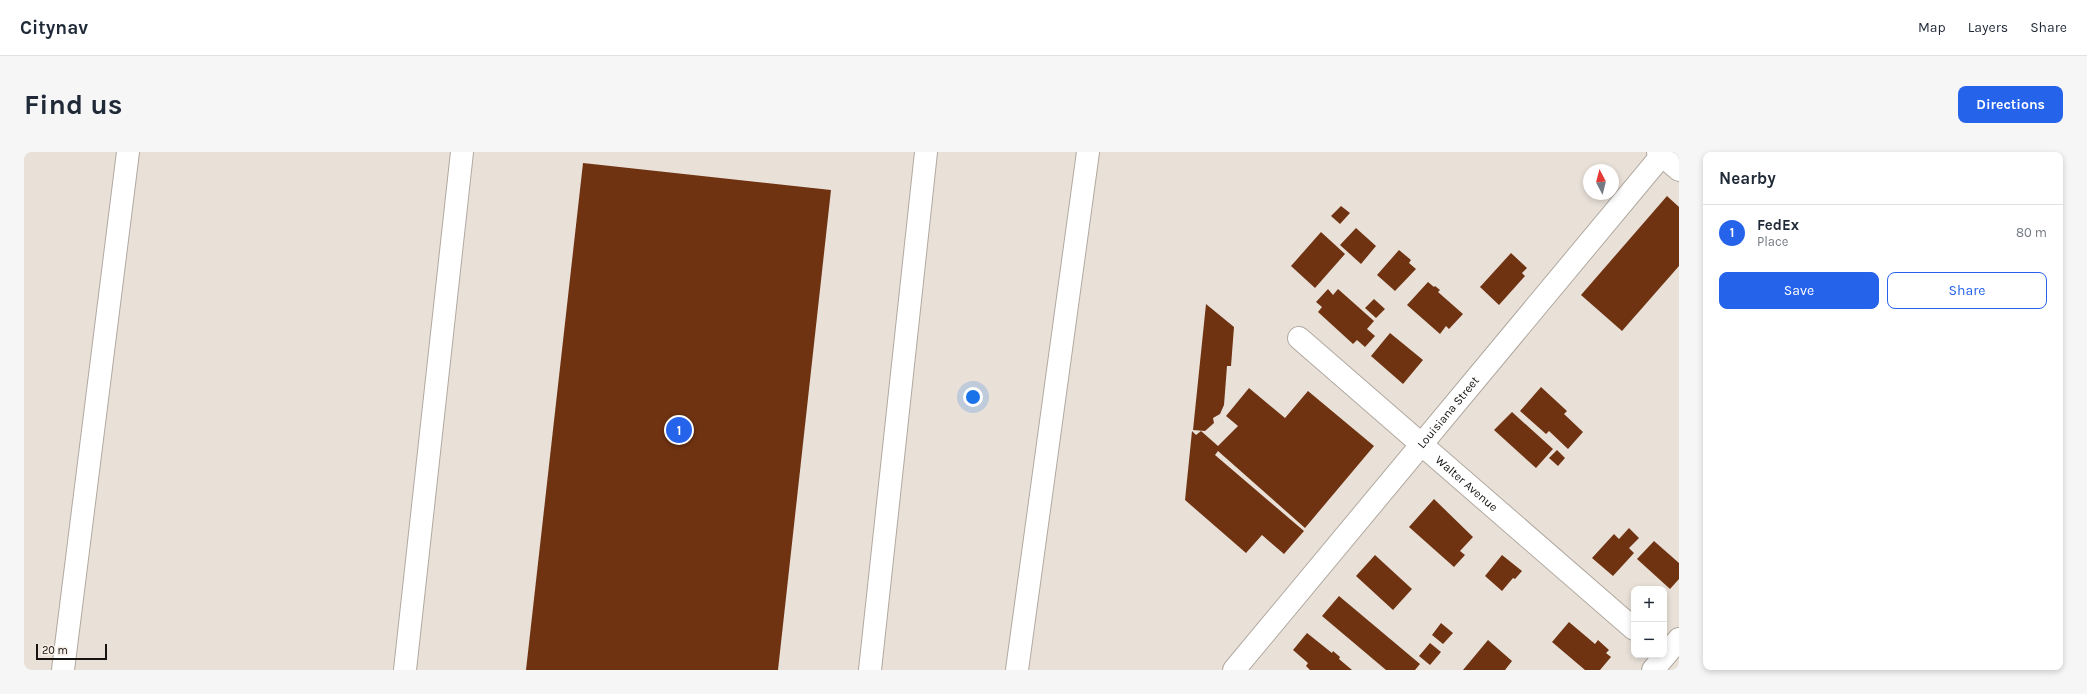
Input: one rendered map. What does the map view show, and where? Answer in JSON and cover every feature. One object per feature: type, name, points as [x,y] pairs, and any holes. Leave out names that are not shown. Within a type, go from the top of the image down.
[{"type":"street","points":[[63,670],[128,152]]},
{"type":"street","points":[[405,670],[462,152]]},
{"type":"street","points":[[870,670],[926,152]]},
{"type":"street","points":[[1017,670],[1088,152]]},
{"type":"street","points":[[1660,154],[1679,170]]},
{"type":"street","name":"Louisiana Street","points":[[1234,670],[1660,154]]},
{"type":"street","name":"Walter Avenue","points":[[1299,338],[1420,445],[1631,625]]},
{"type":"building","points":[[583,163],[831,190],[778,670],[526,670]]},
{"type":"building","points":[[1667,196],[1679,207],[1679,266],[1622,331],[1581,295]]},
{"type":"building","points":[[1341,206],[1350,213],[1340,224],[1331,216]]},
{"type":"building","points":[[1356,228],[1376,246],[1361,264],[1340,245]]},
{"type":"building","points":[[1321,232],[1345,254],[1315,288],[1291,266]]},
{"type":"building","points":[[1399,250],[1411,260],[1409,263],[1416,269],[1395,291],[1377,275]]},
{"type":"building","points":[[1511,253],[1527,268],[1522,273],[1525,276],[1499,305],[1480,287]]},
{"type":"building","points":[[1428,282],[1440,290],[1438,292],[1463,314],[1449,329],[1446,326],[1440,334],[1407,305]]},
{"type":"building","points":[[1328,289],[1333,295],[1338,289],[1374,321],[1367,329],[1375,336],[1365,347],[1357,340],[1353,344],[1318,312],[1322,307],[1316,302]]},
{"type":"building","points":[[1374,299],[1385,309],[1376,318],[1365,308]]},
{"type":"building","points":[[1206,304],[1234,327],[1231,366],[1227,366],[1224,405],[1220,414],[1213,418],[1214,423],[1205,431],[1193,430]]},
{"type":"building","points":[[1390,333],[1423,360],[1403,384],[1371,356]]},
{"type":"building","points":[[1541,387],[1567,411],[1564,414],[1583,432],[1568,449],[1549,431],[1546,434],[1520,411]]},
{"type":"building","points":[[1249,388],[1285,418],[1308,391],[1374,446],[1305,528],[1218,451],[1215,455],[1304,531],[1284,554],[1262,535],[1246,553],[1185,500],[1192,431],[1196,435],[1201,431],[1218,446],[1238,426],[1226,416]]},
{"type":"building","points":[[1512,412],[1553,449],[1536,468],[1494,430]]},
{"type":"building","points":[[1557,450],[1565,458],[1558,466],[1549,458]]},
{"type":"building","points":[[1434,499],[1473,537],[1460,551],[1465,555],[1454,567],[1409,527]]},
{"type":"building","points":[[1629,528],[1639,538],[1629,548],[1634,553],[1613,576],[1592,558],[1614,534],[1619,539]]},
{"type":"building","points":[[1654,541],[1679,563],[1679,579],[1670,589],[1637,559]]},
{"type":"building","points":[[1375,555],[1412,589],[1393,610],[1356,576]]},
{"type":"building","points":[[1502,555],[1522,571],[1515,579],[1513,578],[1502,591],[1485,576]]},
{"type":"building","points":[[1339,596],[1420,664],[1415,670],[1386,670],[1322,616]]},
{"type":"building","points":[[1569,622],[1595,644],[1598,640],[1609,650],[1606,653],[1611,657],[1600,670],[1585,670],[1552,642]]},
{"type":"building","points":[[1441,623],[1453,633],[1443,644],[1432,635]]},
{"type":"building","points":[[1307,633],[1332,653],[1333,651],[1340,657],[1339,659],[1352,670],[1310,670],[1306,666],[1308,663],[1293,650]]},
{"type":"building","points":[[1488,640],[1512,661],[1505,670],[1463,670]]},
{"type":"building","points":[[1430,643],[1441,652],[1430,665],[1419,656]]},
{"type":"place","name":"FedEx","points":[[679,430]]}]
